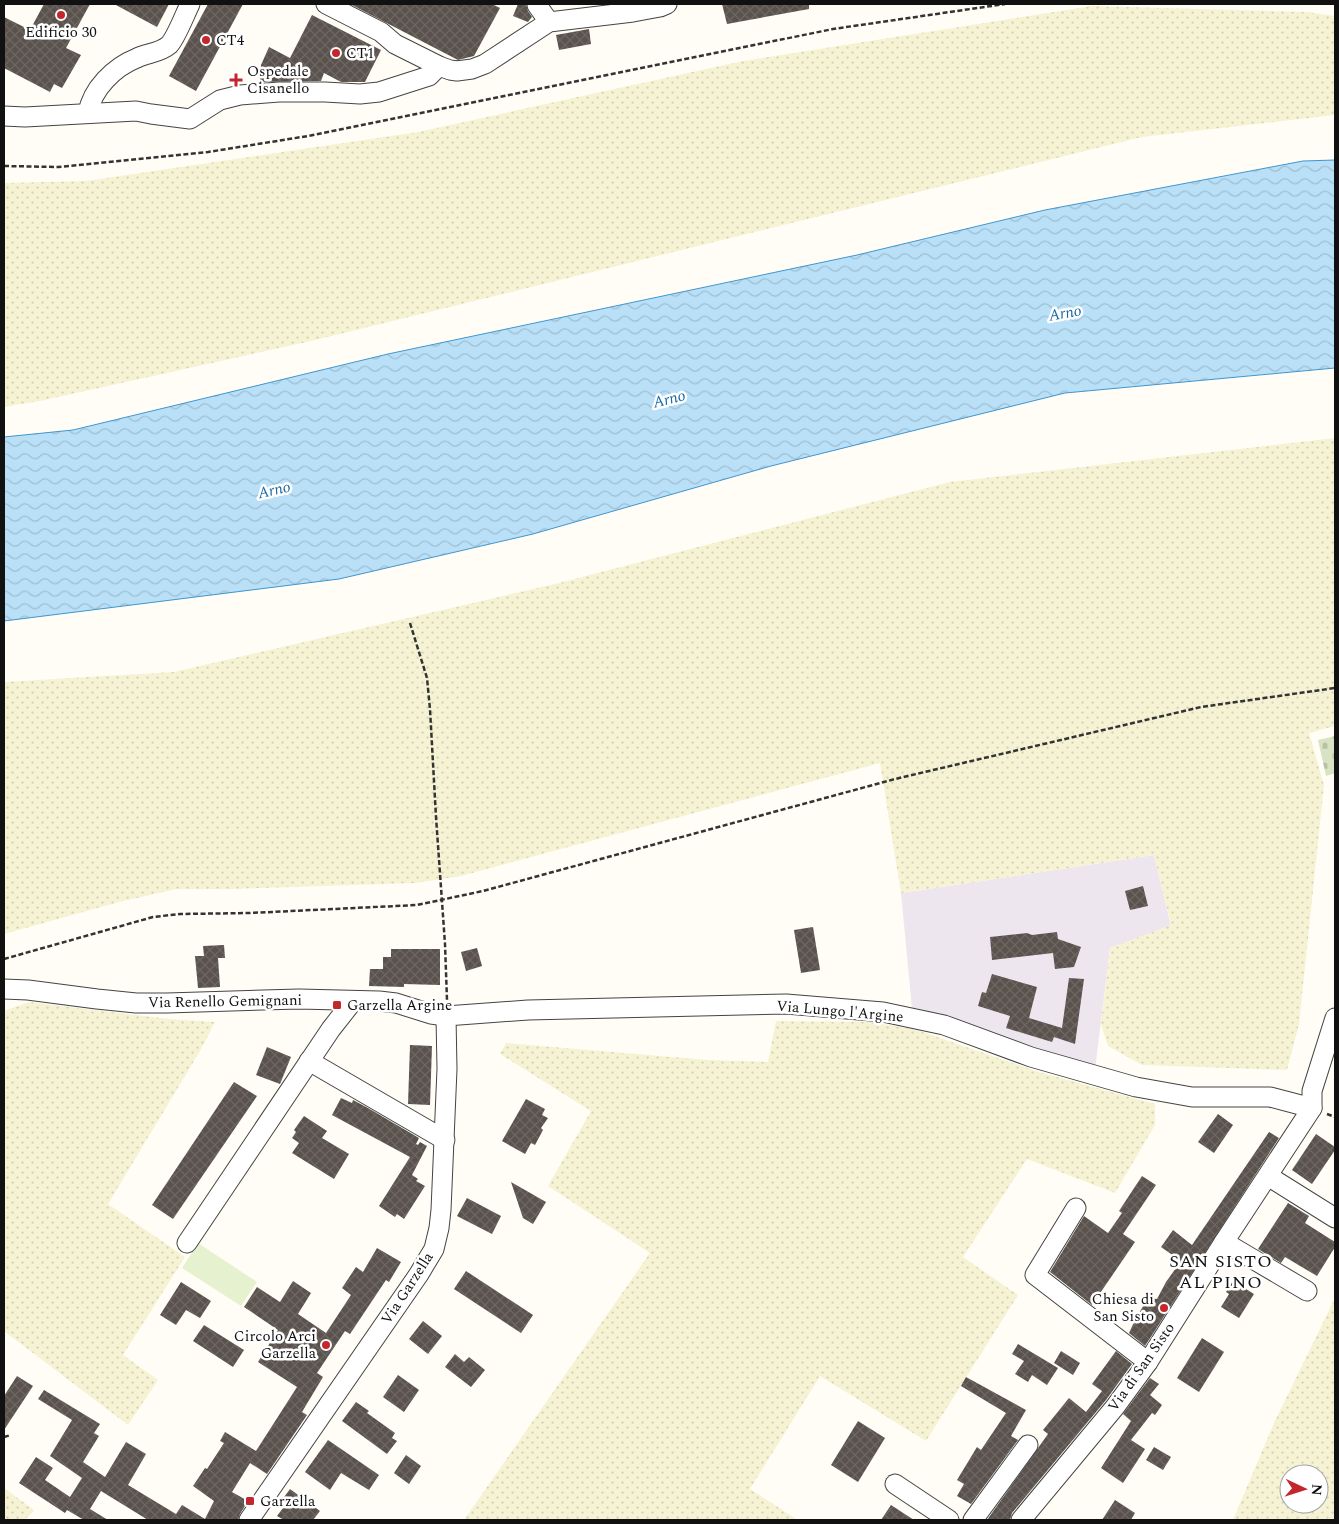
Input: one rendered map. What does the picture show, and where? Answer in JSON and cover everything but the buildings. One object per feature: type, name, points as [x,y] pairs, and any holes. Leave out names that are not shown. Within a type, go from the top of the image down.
[{"type":"street","points":[[88,113],[90,102],[100,85],[115,72],[136,58],[169,44],[190,4]]},
{"type":"street","points":[[326,4],[381,32],[396,44],[439,66],[457,71],[477,68],[507,51],[549,22],[633,12],[667,4]]},
{"type":"street","points":[[537,5],[549,22]]},
{"type":"street","points":[[4,116],[136,110],[190,119],[220,100],[235,96],[279,92],[360,94],[379,92],[430,76],[439,66]]},
{"type":"street","name":"Via Renello Gemignani","points":[[4,989],[28,990],[136,1003],[299,999],[396,1003],[431,1014],[446,1016]]},
{"type":"street","points":[[187,1243],[309,1061],[353,1001]]},
{"type":"street","name":"Via Lungo l'Argine","points":[[446,1016],[528,1010],[786,1004],[883,1012],[944,1025],[1031,1057],[1136,1086],[1192,1097],[1270,1097],[1312,1108]]},
{"type":"street","name":"Via Garzella","points":[[250,1520],[434,1249],[442,1210],[447,1069],[446,1016]]},
{"type":"street","name":"Via di San Sisto","points":[[1021,1520],[1114,1407],[1148,1362],[1312,1108],[1312,1091],[1335,1018]]},
{"type":"street","points":[[309,1061],[445,1140]]},
{"type":"street","points":[[1268,1176],[1335,1218]]},
{"type":"street","points":[[1076,1208],[1035,1275],[1148,1362]]},
{"type":"street","points":[[1224,1242],[1307,1291]]},
{"type":"street","points":[[972,1520],[1028,1445]]},
{"type":"street","points":[[895,1484],[949,1520]]},
{"type":"path","points":[[4,166],[58,167],[208,152],[299,138],[833,29],[1006,4]]},
{"type":"path","points":[[410,623],[427,678],[430,709],[442,900],[447,1000],[446,1016]]},
{"type":"path","points":[[4,959],[152,917],[180,914],[250,913],[417,905],[442,900],[483,891],[895,779],[1201,707],[1335,688]]},
{"type":"path","points":[[4,1436],[11,1435]]},
{"type":"shaded area","points":[[1092,6],[1307,12],[1335,16],[1335,115],[1142,137],[311,341],[40,401],[4,407],[4,183],[86,181],[418,132],[743,61]]},
{"type":"shaded area","points":[[1335,438],[1335,726],[1309,733],[1324,785],[1299,1024],[1287,1070],[1142,1065],[1108,1046],[1101,1024],[1110,948],[1171,925],[1154,855],[901,893],[880,763],[461,876],[415,883],[176,889],[119,902],[4,934],[4,682],[174,672],[555,584],[950,482]]},
{"type":"shaded area","points":[[1154,855],[1171,926],[1110,948],[1095,1070],[912,1009],[901,893]]},
{"type":"shaded area","points":[[29,1002],[169,1019],[215,1022],[200,1051],[108,1204],[185,1257],[123,1355],[158,1380],[128,1425],[4,1331],[4,1011]]},
{"type":"shaded area","points":[[776,1021],[869,1022],[914,1029],[1039,1072],[1155,1104],[1155,1125],[1115,1193],[1027,1159],[963,1257],[1018,1295],[926,1441],[820,1376],[750,1489],[798,1520],[464,1520],[650,1253],[548,1186],[591,1111],[500,1054],[506,1043],[708,1060],[768,1062]]},
{"type":"shaded area","points":[[1335,1298],[1335,1520],[1233,1520],[1274,1423]]},
{"type":"shaded area","points":[[4,1488],[34,1510],[25,1520],[4,1520]]},
{"type":"green space","points":[[1335,736],[1335,773],[1326,776],[1318,740]]},
{"type":"green space","points":[[198,1243],[257,1282],[241,1306],[182,1268]]},
{"type":"water","name":"Arno","points":[[1335,160],[1335,368],[1065,393],[771,466],[533,534],[339,579],[4,621],[4,437],[73,430],[388,354],[857,255],[1045,210],[1303,161]]},
{"type":"place","name":"Edificio 30","points":[[61,15]]},
{"type":"place","name":"CT4","points":[[206,40]]},
{"type":"place","name":"CT1","points":[[336,53]]},
{"type":"place","name":"Ospedale Cisanello","points":[[236,80]]},
{"type":"place","name":"Garzella Argine","points":[[337,1005]]},
{"type":"place","name":"Chiesa di San Sisto","points":[[1164,1308]]},
{"type":"place","name":"Circolo Arci Garzella","points":[[326,1345]]},
{"type":"place","name":"Garzella","points":[[250,1501]]},
{"type":"district","name":"SAN SISTO AL PINO","points":[[1221,1271]]}]
